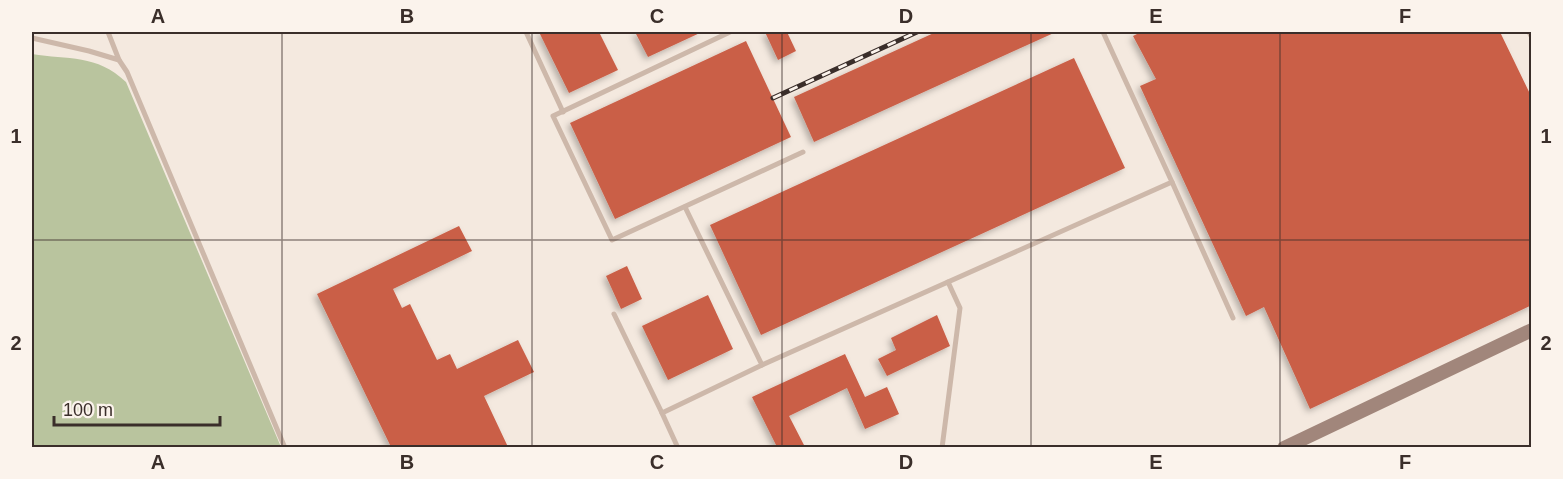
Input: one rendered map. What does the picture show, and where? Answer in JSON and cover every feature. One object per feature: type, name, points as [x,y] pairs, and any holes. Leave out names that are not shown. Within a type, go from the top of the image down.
[{"type":"street","points":[[1284,447],[1532,330]]},
{"type":"lane","points":[[108,32],[119,60],[128,72],[285,447]]},
{"type":"lane","points":[[526,32],[562,112]]},
{"type":"lane","points":[[730,32],[553,116],[612,240],[803,152]]},
{"type":"lane","points":[[1103,32],[1233,318]]},
{"type":"lane","points":[[1528,32],[1532,38]]},
{"type":"lane","points":[[32,39],[119,60]]},
{"type":"lane","points":[[662,413],[762,365],[1172,182]]},
{"type":"lane","points":[[684,207],[762,365]]},
{"type":"lane","points":[[942,447],[960,308],[948,282]]},
{"type":"lane","points":[[614,314],[678,447]]},
{"type":"green space","points":[[32,54],[93,62],[115,73],[126,82],[281,447],[32,447]]},
{"type":"building","points":[[539,32],[599,32],[618,70],[569,93]]},
{"type":"building","points":[[635,32],[702,32],[648,57]]},
{"type":"building","points":[[765,32],[787,32],[796,51],[778,60]]},
{"type":"building","points":[[936,32],[1056,32],[814,142],[794,97]]},
{"type":"building","points":[[1141,32],[1500,32],[1532,98],[1532,305],[1310,409],[1264,307],[1246,316],[1140,86],[1156,79],[1133,36]]},
{"type":"building","points":[[746,41],[791,137],[615,219],[570,123]]},
{"type":"building","points":[[1074,58],[1125,168],[761,335],[710,225]]},
{"type":"building","points":[[459,226],[472,251],[393,289],[402,308],[410,304],[437,360],[450,354],[457,369],[518,340],[534,372],[484,396],[508,447],[391,447],[317,294]]},
{"type":"building","points":[[627,266],[642,299],[621,309],[606,276]]},
{"type":"building","points":[[708,295],[733,349],[668,380],[642,326]]},
{"type":"building","points":[[937,315],[950,346],[887,376],[878,359],[896,350],[891,338]]},
{"type":"building","points":[[845,354],[865,397],[887,387],[899,414],[865,429],[847,388],[789,416],[805,447],[777,447],[752,397]]},
{"type":"railway","points":[[773,98],[917,32]]}]
